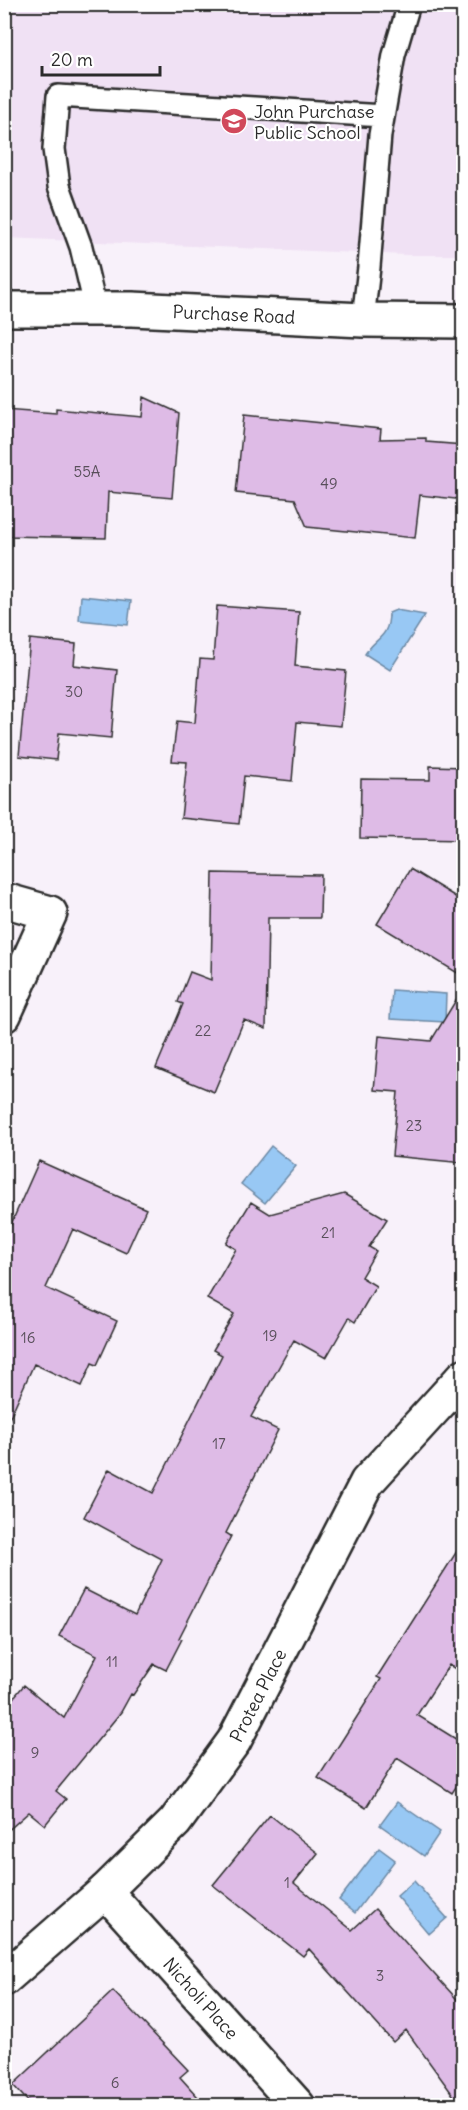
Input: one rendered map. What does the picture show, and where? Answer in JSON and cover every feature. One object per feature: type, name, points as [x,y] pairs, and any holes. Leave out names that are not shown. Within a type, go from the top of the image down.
[{"type":"street","name":"Purchase Road","points":[[4,309],[132,309],[363,320],[464,321]]},
{"type":"street","points":[[4,900],[50,913],[4,1015]]},
{"type":"street","name":"Protea Place","points":[[4,1979],[105,1891],[175,1822],[234,1741],[367,1482],[464,1376]]},
{"type":"street","name":"Nicholi Place","points":[[105,1891],[298,2106]]},
{"type":"lane","points":[[363,320],[380,135],[394,55],[409,4]]},
{"type":"lane","points":[[96,310],[81,247],[59,186],[54,149],[58,96],[383,116]]},
{"type":"shaded area","name":"John Purchase Public School","points":[[5,5],[463,5],[463,255],[406,255],[5,238]]},
{"type":"water","points":[[81,596],[131,601],[128,625],[79,620]]},
{"type":"water","points":[[396,610],[425,615],[390,670],[365,654],[387,628],[389,613]]},
{"type":"water","points":[[392,990],[446,994],[445,1022],[390,1019]]},
{"type":"water","points":[[271,1146],[296,1166],[265,1203],[241,1184]]},
{"type":"water","points":[[397,1802],[440,1832],[424,1856],[380,1825]]},
{"type":"water","points":[[379,1848],[395,1860],[355,1913],[339,1900]]},
{"type":"water","points":[[414,1881],[447,1918],[429,1934],[397,1896]]},
{"type":"building","points":[[144,397],[179,413],[172,498],[108,492],[106,538],[4,536],[4,410],[56,414],[56,409],[142,417]]},
{"type":"building","points":[[244,415],[381,429],[380,439],[426,438],[426,442],[464,445],[464,500],[420,495],[415,538],[307,527],[295,499],[236,493]]},
{"type":"building","points":[[217,606],[299,612],[295,666],[346,671],[341,726],[297,722],[292,781],[244,776],[239,824],[181,818],[187,762],[172,761],[177,721],[195,723],[200,659],[213,660]]},
{"type":"building","points":[[30,639],[76,644],[74,665],[117,670],[111,738],[59,733],[56,760],[19,756]]},
{"type":"building","points":[[430,766],[464,767],[464,840],[360,838],[361,779],[430,780]]},
{"type":"building","points":[[410,869],[464,902],[464,977],[377,924]]},
{"type":"building","points":[[213,873],[321,875],[320,918],[268,918],[266,1029],[244,1020],[214,1092],[156,1068],[183,1004],[178,1002],[190,972],[211,980]]},
{"type":"building","points":[[464,987],[464,1163],[392,1156],[398,1092],[374,1090],[379,1036],[431,1041]]},
{"type":"building","points":[[39,1161],[146,1209],[126,1253],[73,1229],[46,1288],[117,1321],[97,1365],[92,1363],[82,1386],[34,1364],[4,1430],[4,1240]]},
{"type":"building","points":[[344,1194],[387,1219],[369,1247],[376,1251],[361,1277],[376,1286],[355,1322],[349,1318],[326,1358],[294,1340],[251,1417],[278,1430],[226,1533],[231,1536],[179,1638],[182,1639],[166,1670],[154,1664],[133,1695],[131,1694],[121,1712],[56,1791],[66,1799],[45,1825],[29,1812],[4,1834],[4,1709],[24,1685],[64,1718],[97,1655],[59,1636],[84,1589],[135,1615],[162,1559],[84,1517],[109,1469],[153,1493],[222,1355],[213,1350],[234,1314],[207,1299],[236,1249],[226,1243],[251,1202],[270,1214]]},
{"type":"building","points":[[464,1540],[464,1674],[449,1665],[417,1715],[464,1744],[464,1775],[452,1793],[397,1758],[366,1808],[318,1778],[381,1679],[377,1677]]},
{"type":"building","points":[[270,1815],[318,1853],[294,1883],[352,1930],[375,1909],[464,2007],[464,2106],[461,2106],[406,2030],[393,2042],[309,1949],[303,1956],[213,1885]]},
{"type":"building","points":[[113,1991],[188,2070],[180,2077],[206,2106],[32,2106],[13,2085]]},
{"type":"place","name":"John Purchase Public School","points":[[234,121]]}]
